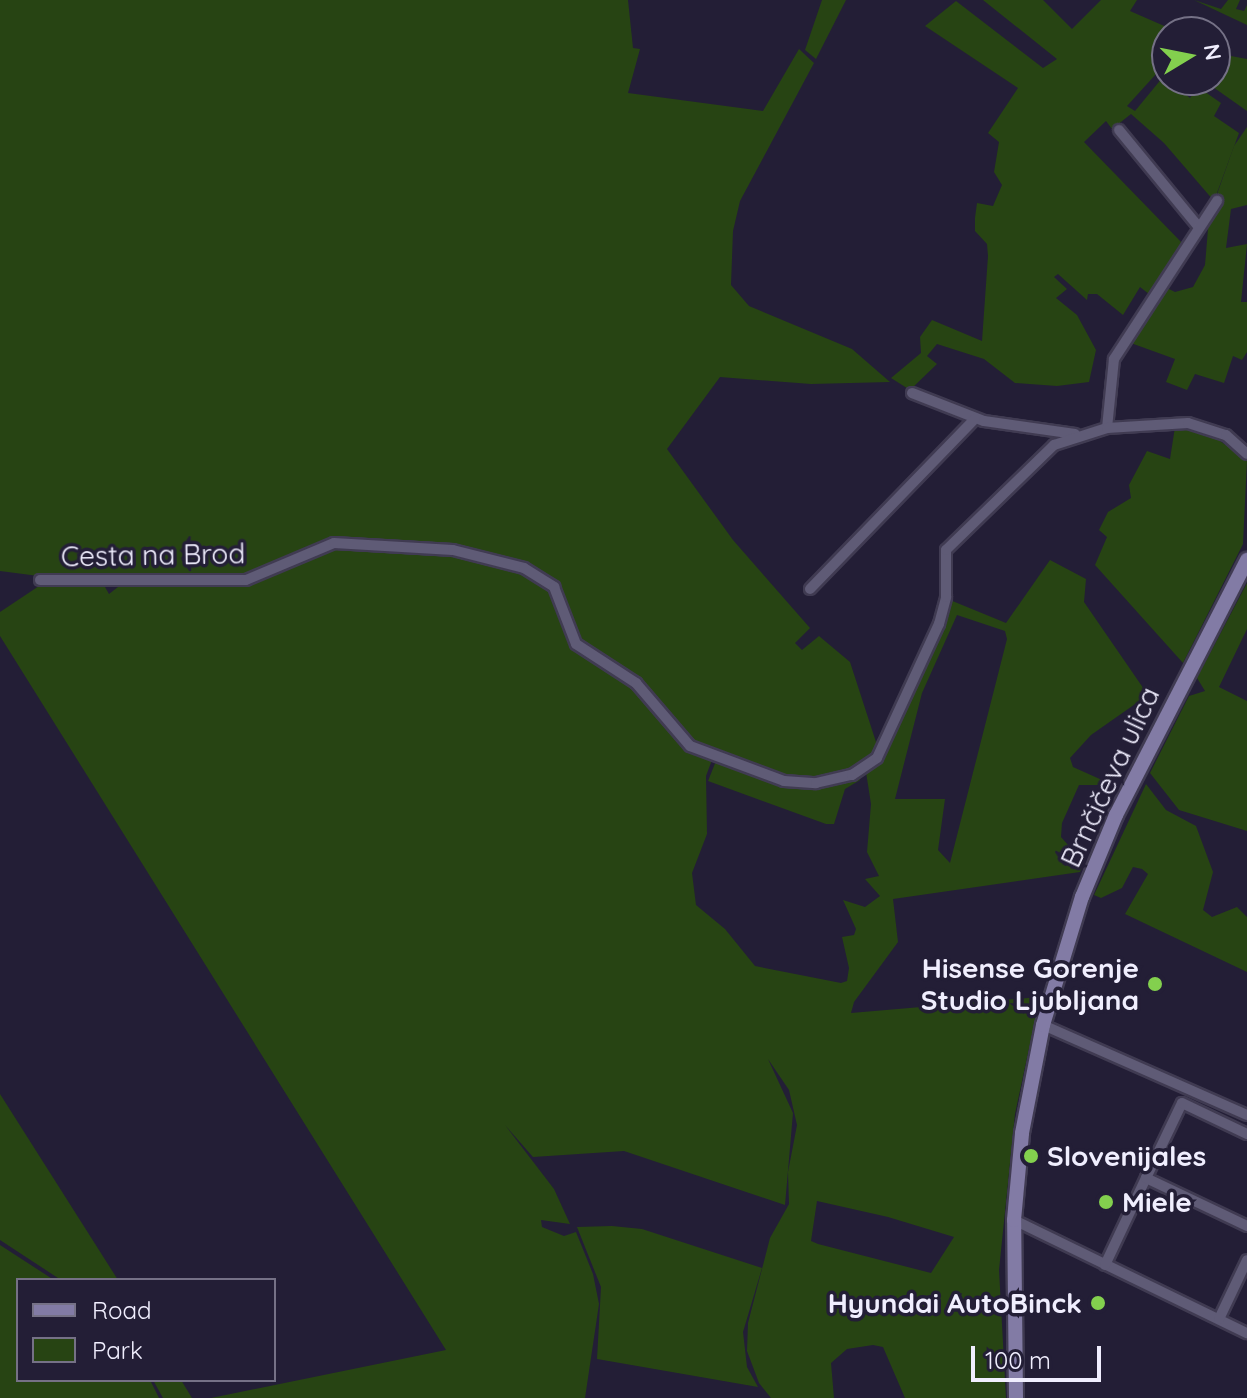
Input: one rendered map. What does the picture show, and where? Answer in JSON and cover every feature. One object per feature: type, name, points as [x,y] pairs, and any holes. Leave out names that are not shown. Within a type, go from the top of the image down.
[{"type":"street","points":[[1119,130],[1197,225]]},
{"type":"street","points":[[1107,428],[1114,359],[1197,225],[1217,201]]},
{"type":"street","points":[[912,393],[975,419],[1077,434]]},
{"type":"street","points":[[810,589],[975,419]]},
{"type":"street","name":"Cesta na Brod","points":[[40,580],[246,580],[334,543],[453,550],[524,568],[554,587],[576,644],[636,683],[690,746],[784,781],[816,783],[863,770],[881,750],[939,624],[951,542],[1042,454],[1077,434],[1107,428],[1188,423],[1226,435],[1247,454]]},
{"type":"street","name":"Brnčičeva ulica","points":[[1016,1398],[1014,1220],[1022,1133],[1043,1025],[1082,897],[1116,815],[1247,560]]},
{"type":"street","points":[[1043,1025],[1247,1115]]},
{"type":"street","points":[[1105,1265],[1182,1103],[1247,1134]]},
{"type":"street","points":[[1146,1178],[1247,1226]]},
{"type":"street","points":[[1014,1220],[1247,1333]]},
{"type":"street","points":[[1219,1319],[1247,1260]]},
{"type":"green space","points":[[0,0],[628,0],[633,48],[640,49],[628,93],[763,111],[799,49],[814,63],[740,201],[733,231],[731,285],[749,306],[852,349],[890,382],[811,384],[720,377],[667,449],[733,540],[810,628],[795,643],[802,650],[819,636],[850,662],[876,742],[903,692],[877,752],[857,770],[819,781],[791,780],[688,740],[636,678],[581,645],[554,581],[527,564],[340,540],[311,546],[271,569],[240,577],[54,578],[0,571]]},
{"type":"green space","points":[[822,0],[846,0],[816,59],[805,50]]},
{"type":"green space","points":[[983,0],[1043,0],[1072,29],[1101,0],[1137,0],[1130,11],[1151,20],[1151,80],[1127,106],[1135,111],[1151,92],[1151,96],[1211,96],[1221,103],[1214,116],[1239,133],[1214,201],[1164,143],[1131,114],[1112,129],[1106,121],[1084,142],[1184,245],[1154,298],[1140,287],[1123,315],[1097,294],[1088,294],[1087,300],[1058,274],[1054,277],[1067,289],[1056,298],[1077,315],[1096,350],[1089,382],[1057,386],[1015,383],[984,359],[937,344],[927,356],[937,364],[910,390],[891,378],[921,353],[920,337],[932,320],[982,341],[988,256],[987,244],[975,231],[977,203],[993,206],[1002,185],[994,172],[999,142],[988,133],[1018,88],[925,26],[956,1],[1043,68],[1057,59]]},
{"type":"green space","points":[[1194,0],[1221,9],[1228,0],[1240,0],[1236,9],[1244,11],[1247,5],[1247,25]]},
{"type":"green space","points":[[1231,56],[1247,59],[1247,111],[1226,96],[1231,96]]},
{"type":"green space","points":[[1247,127],[1247,205],[1231,209],[1226,248],[1247,244],[1241,302],[1247,302],[1247,352],[1242,360],[1233,356],[1224,383],[1195,374],[1187,390],[1166,382],[1175,359],[1128,342],[1165,287],[1175,292],[1193,287],[1205,265],[1209,217],[1234,146]]},
{"type":"green space","points":[[1175,427],[1203,429],[1247,460],[1243,544],[1183,663],[1095,565],[1107,537],[1099,530],[1108,512],[1131,498],[1129,485],[1147,451],[1170,459]]},
{"type":"green space","points":[[331,546],[460,553],[525,570],[550,586],[575,648],[612,669],[641,694],[684,746],[712,760],[706,776],[707,834],[692,873],[696,905],[725,929],[755,966],[841,983],[847,981],[849,968],[842,937],[854,935],[856,929],[843,900],[865,907],[880,896],[865,879],[879,876],[867,852],[871,804],[866,772],[878,763],[939,636],[950,600],[1006,623],[1050,560],[1086,579],[1084,602],[1148,695],[1091,735],[1070,758],[1073,767],[1102,780],[1099,785],[1079,785],[1062,823],[1061,837],[1076,854],[1074,862],[1083,865],[1080,872],[893,899],[898,942],[854,1002],[851,1013],[1040,997],[1015,1114],[999,1270],[1006,1398],[905,1398],[883,1347],[873,1345],[847,1349],[831,1363],[834,1398],[771,1398],[759,1383],[747,1351],[748,1323],[770,1238],[789,1204],[788,1172],[797,1125],[789,1090],[768,1059],[793,1113],[785,1205],[624,1151],[533,1157],[505,1125],[554,1189],[570,1224],[541,1220],[542,1227],[564,1236],[576,1232],[593,1274],[599,1304],[585,1398],[211,1398],[446,1350],[0,636],[0,612],[42,584],[105,587],[109,594],[118,587],[163,583],[248,583]],"holes":[[[957,615],[1005,631],[1007,639],[950,863],[938,850],[945,799],[895,799],[922,693]],[[817,1201],[888,1217],[954,1237],[931,1273],[818,1244],[811,1241]]]},
{"type":"green space","points":[[1247,583],[1247,629],[1219,687],[1247,701],[1247,831],[1179,810],[1150,773],[1189,696],[1205,691],[1197,678]]},
{"type":"green space","points":[[716,761],[774,781],[858,776],[860,780],[845,789],[834,824],[826,824],[708,781]]},
{"type":"green space","points":[[1146,784],[1166,810],[1196,826],[1213,872],[1203,910],[1212,917],[1237,907],[1247,917],[1247,972],[1125,914],[1148,874],[1142,869],[1133,867],[1122,888],[1101,898],[1094,895]]},
{"type":"green space","points":[[0,1094],[117,1278],[58,1278],[0,1240]]},
{"type":"green space","points":[[577,1227],[642,1229],[762,1268],[743,1332],[747,1367],[758,1387],[597,1359],[601,1287]]},
{"type":"green space","points":[[0,1245],[51,1278],[16,1278],[16,1382],[151,1382],[159,1398],[0,1398]]},
{"type":"green space","points":[[154,1382],[182,1382],[192,1398],[163,1398]]},
{"type":"place","name":"Hisense Gorenje Studio Ljubljana","points":[[1155,984]]},
{"type":"place","name":"Slovenijales","points":[[1031,1156]]},
{"type":"place","name":"Miele","points":[[1106,1202]]},
{"type":"place","name":"Hyundai AutoBinck","points":[[1098,1303]]}]
